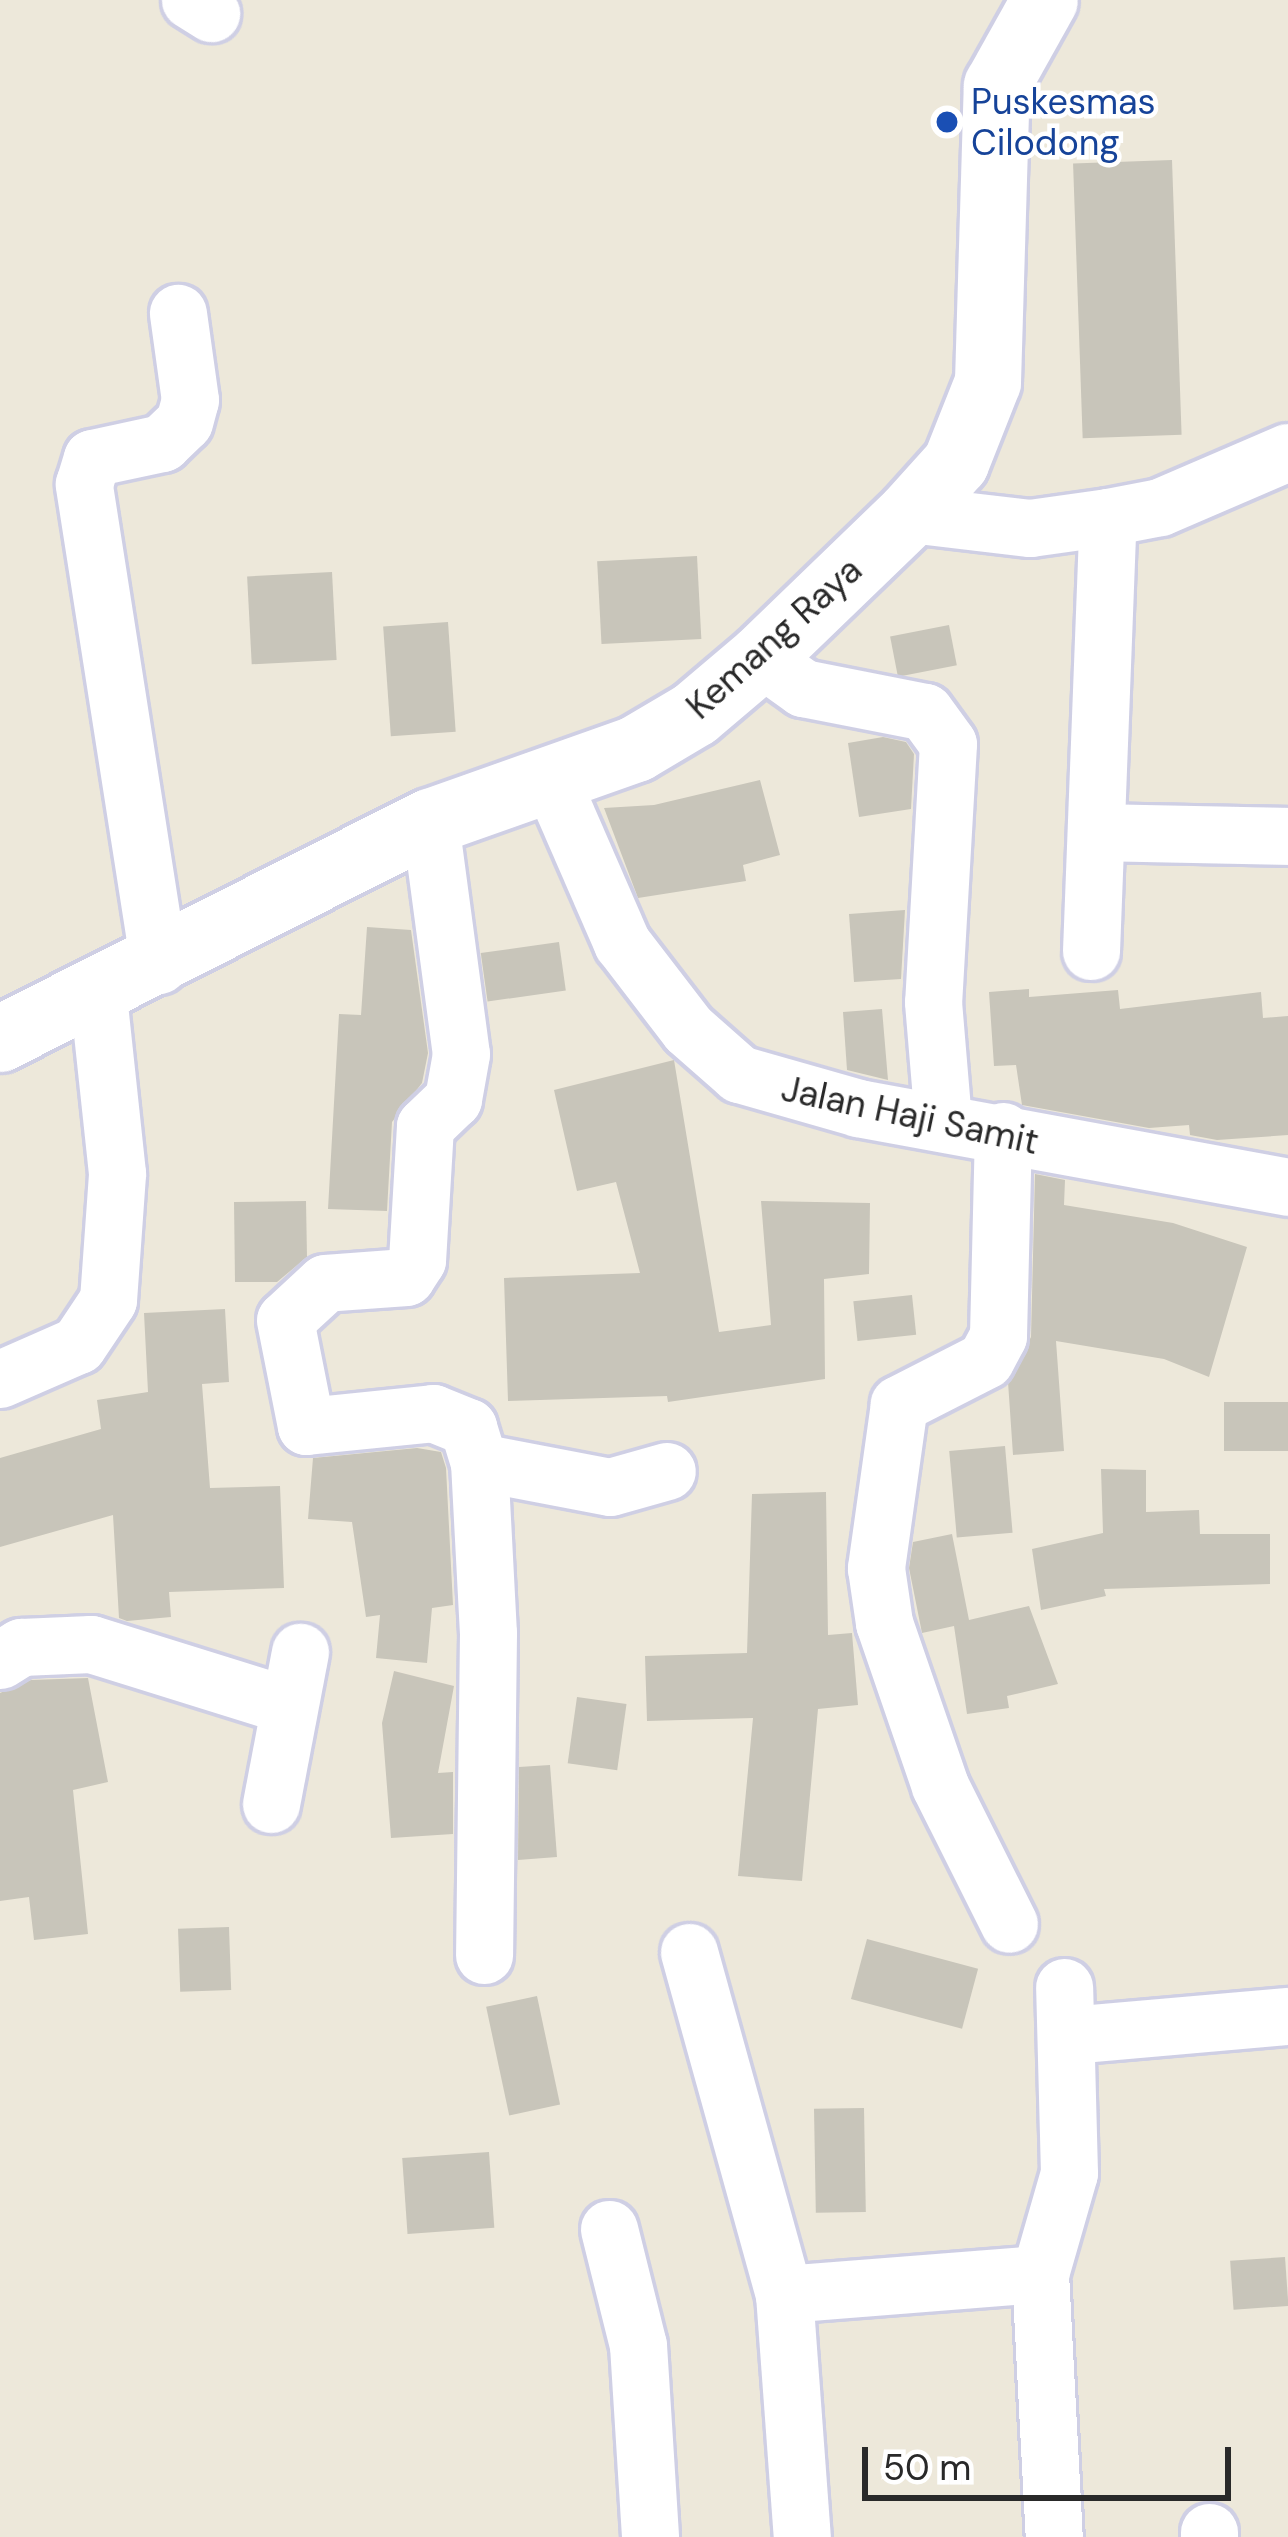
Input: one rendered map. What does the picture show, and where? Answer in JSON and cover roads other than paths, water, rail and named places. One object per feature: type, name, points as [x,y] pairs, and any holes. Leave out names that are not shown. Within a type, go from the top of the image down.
[{"type":"street","name":"Kemang Raya","points":[[0,1039],[159,965],[430,822],[636,749],[695,714],[761,658],[910,514],[956,463],[988,382],[997,86],[1045,0]]},
{"type":"street","points":[[159,965],[83,484],[92,458],[162,443],[184,422],[190,400],[178,313]]},
{"type":"street","points":[[910,514],[1030,528],[1108,517],[1160,507],[1288,452]]},
{"type":"street","points":[[1091,951],[1108,517]]},
{"type":"street","points":[[761,658],[803,688],[926,712],[948,744],[933,1002],[943,1121]]},
{"type":"street","name":"Jalan Haji Samit","points":[[552,782],[622,944],[715,1057],[768,1085],[1288,1187]]},
{"type":"street","points":[[430,822],[460,1070],[453,1099],[424,1126],[417,1260],[406,1277],[325,1282],[285,1320],[306,1426],[433,1413],[468,1427],[479,1462],[488,1634],[484,1955]]},
{"type":"street","points":[[1098,832],[1288,836]]},
{"type":"street","points":[[0,1379],[79,1345],[108,1300],[117,1174],[98,994]]},
{"type":"street","points":[[1003,1131],[998,1336],[975,1366],[899,1404],[876,1568],[884,1623],[940,1786],[1009,1924]]},
{"type":"street","points":[[479,1462],[610,1487],[668,1471]]},
{"type":"street","points":[[0,1660],[21,1647],[91,1644],[294,1678],[271,1804]]},
{"type":"street","points":[[689,1952],[784,2294],[802,2537]]},
{"type":"street","points":[[1054,2537],[1040,2274],[1069,2173],[1066,2011],[1288,2016]]},
{"type":"street","points":[[609,2229],[638,2344],[650,2537]]},
{"type":"street","points":[[784,2294],[1040,2274]]},
{"type":"place","name":"Puskesmas Cilodong","points":[[947,122]]}]
